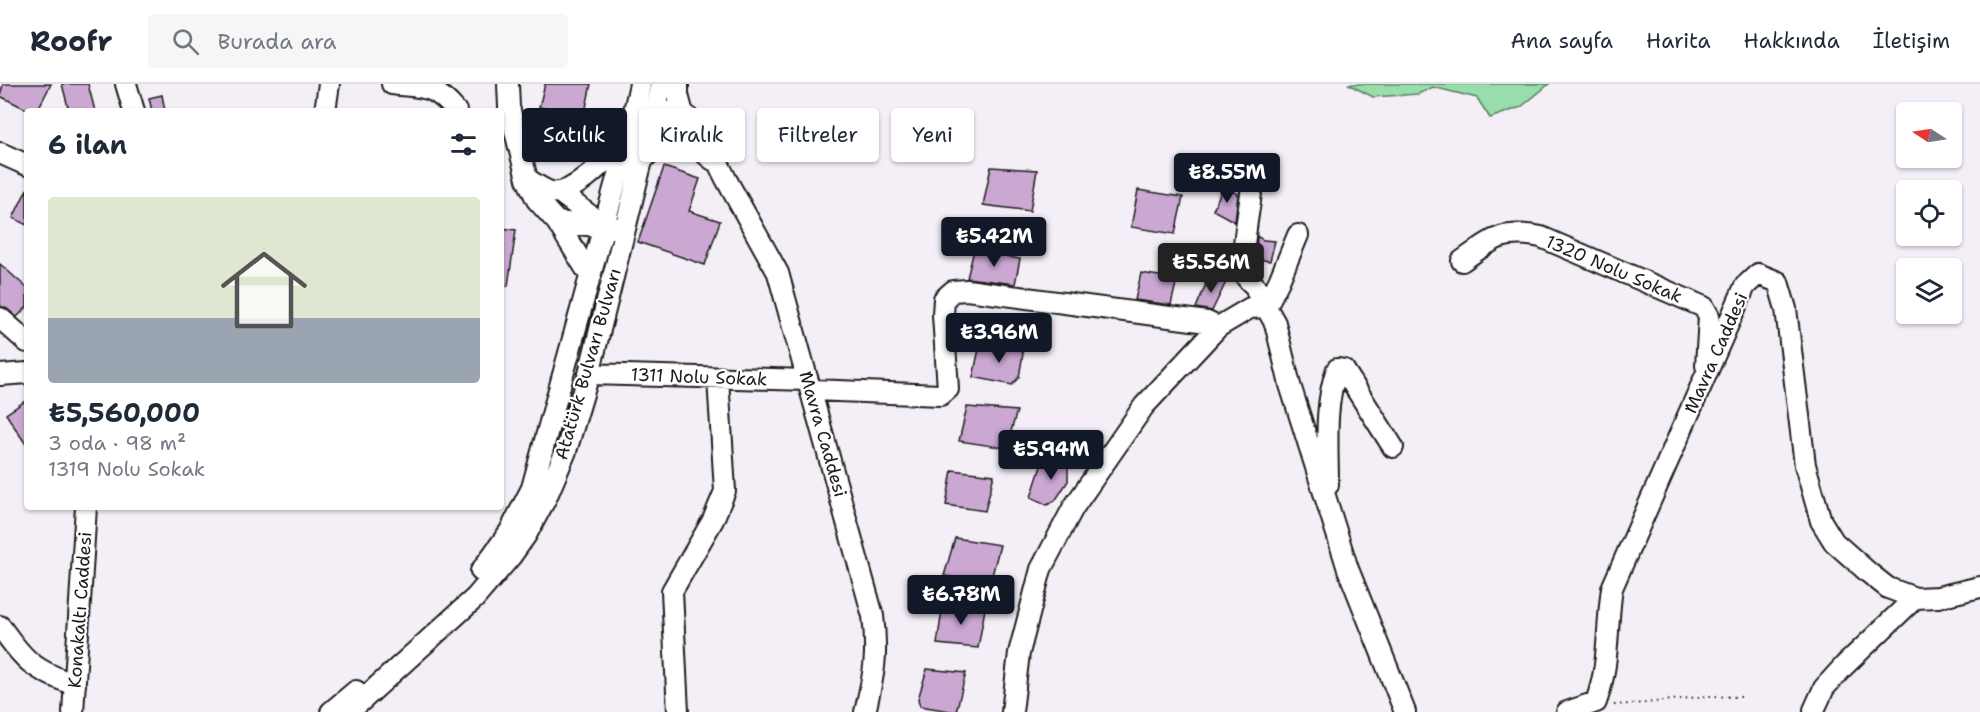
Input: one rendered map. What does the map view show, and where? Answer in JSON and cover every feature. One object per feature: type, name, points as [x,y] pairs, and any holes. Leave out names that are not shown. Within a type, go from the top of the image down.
[{"type":"street","points":[[325,108],[329,84]]},
{"type":"street","points":[[392,84],[434,90],[453,108]]},
{"type":"street","points":[[508,84],[509,107],[527,178],[537,200],[557,222],[591,277]]},
{"type":"street","name":"Atatürk Bulvarı Bulvarı","points":[[331,712],[400,653],[465,591],[493,558],[532,488],[591,277],[640,84]]},
{"type":"street","name":"Atatürk Bulvarı Bulvarı","points":[[654,108],[661,84]]},
{"type":"street","points":[[678,84],[681,108]]},
{"type":"street","points":[[130,85],[134,108]]},
{"type":"street","points":[[559,192],[583,179],[639,128]]},
{"type":"street","points":[[0,153],[24,164]]},
{"type":"street","name":"Atatürk Bulvarı Bulvarı","points":[[349,712],[475,598],[526,535],[546,498],[566,451],[590,374],[643,162]]},
{"type":"street","name":"Mavra Caddesi","points":[[716,162],[722,168]]},
{"type":"street","name":"Mavra Caddesi","points":[[719,162],[778,273],[873,616],[876,642],[875,672],[866,712]]},
{"type":"street","points":[[527,178],[545,189],[559,192],[604,226]]},
{"type":"street","points":[[1251,193],[1249,220],[1244,239],[1244,262],[1247,277],[1257,288],[1257,292],[1275,323],[1290,385],[1348,569],[1405,712]]},
{"type":"street","points":[[557,222],[626,230]]},
{"type":"street","name":"1320 Nolu Sokak","points":[[1462,261],[1492,240],[1511,233],[1521,233],[1541,237],[1704,307],[1709,316],[1705,375]]},
{"type":"street","points":[[1266,307],[1298,235]]},
{"type":"street","name":"Mavra Caddesi","points":[[1596,702],[1607,664],[1608,616],[1612,588],[1746,286],[1758,273],[1778,282],[1786,309],[1805,465],[1821,521],[1834,542],[1888,588],[1914,598],[1938,597],[1980,587]]},
{"type":"street","name":"1311 Nolu Sokak","points":[[590,374],[718,378],[941,395],[948,389],[944,299],[953,291],[967,290],[1207,322],[1218,327]]},
{"type":"street","points":[[1012,712],[1019,653],[1041,569],[1073,508],[1144,406],[1218,327],[1250,308],[1266,307]]},
{"type":"street","points":[[0,318],[24,339]]},
{"type":"street","points":[[1328,502],[1328,419],[1332,386],[1337,369],[1344,370],[1393,447]]},
{"type":"street","points":[[0,375],[24,373]]},
{"type":"street","points":[[678,712],[672,591],[713,519],[725,491],[718,378]]},
{"type":"street","name":"Konakaltı Caddesi","points":[[73,712],[86,510]]},
{"type":"street","points":[[1814,710],[1824,688],[1914,598]]},
{"type":"street","points":[[0,626],[19,653],[35,668],[75,685]]},
{"type":"street","points":[[1567,712],[1596,702]]},
{"type":"path","points":[[1596,702],[1619,705],[1707,696],[1744,697]]},
{"type":"green space","points":[[1348,84],[1549,84],[1521,107],[1490,118],[1477,98],[1433,87],[1418,94],[1373,97]]},
{"type":"building","points":[[3,84],[51,84],[39,108],[24,108],[0,96]]},
{"type":"building","points":[[62,84],[88,84],[94,108],[68,108]]},
{"type":"building","points":[[545,84],[591,84],[586,108],[539,107]]},
{"type":"building","points":[[162,95],[164,108],[151,108],[149,98]]},
{"type":"building","points":[[664,167],[700,179],[689,211],[720,221],[705,265],[638,242]]},
{"type":"building","points":[[991,167],[1037,170],[1030,211],[983,205]]},
{"type":"building","points":[[1223,187],[1238,194],[1235,222],[1213,210]]},
{"type":"building","points":[[1138,190],[1183,197],[1175,234],[1131,227]]},
{"type":"building","points":[[24,195],[24,224],[13,218]]},
{"type":"building","points":[[504,228],[516,230],[508,286],[504,286]]},
{"type":"building","points":[[1257,236],[1263,240],[1275,241],[1270,261],[1256,259]]},
{"type":"building","points":[[974,250],[1020,259],[1015,284],[967,278]]},
{"type":"building","points":[[0,264],[24,285],[24,310],[17,317],[0,306]]},
{"type":"building","points":[[1141,273],[1177,279],[1171,305],[1135,300]]},
{"type":"building","points":[[1209,277],[1226,282],[1212,311],[1196,308]]},
{"type":"building","points":[[980,344],[1019,347],[1023,354],[1019,377],[1012,385],[973,377]]},
{"type":"building","points":[[24,402],[24,441],[6,414]]},
{"type":"building","points":[[967,407],[1017,411],[1006,448],[959,441]]},
{"type":"building","points":[[1044,457],[1068,462],[1068,481],[1055,501],[1047,505],[1031,497]]},
{"type":"building","points":[[952,470],[994,475],[985,511],[946,505]]},
{"type":"building","points":[[955,538],[1000,545],[990,583],[944,576]]},
{"type":"building","points":[[943,604],[985,609],[978,648],[937,644]]},
{"type":"building","points":[[927,669],[966,673],[956,712],[920,706],[918,699]]}]
